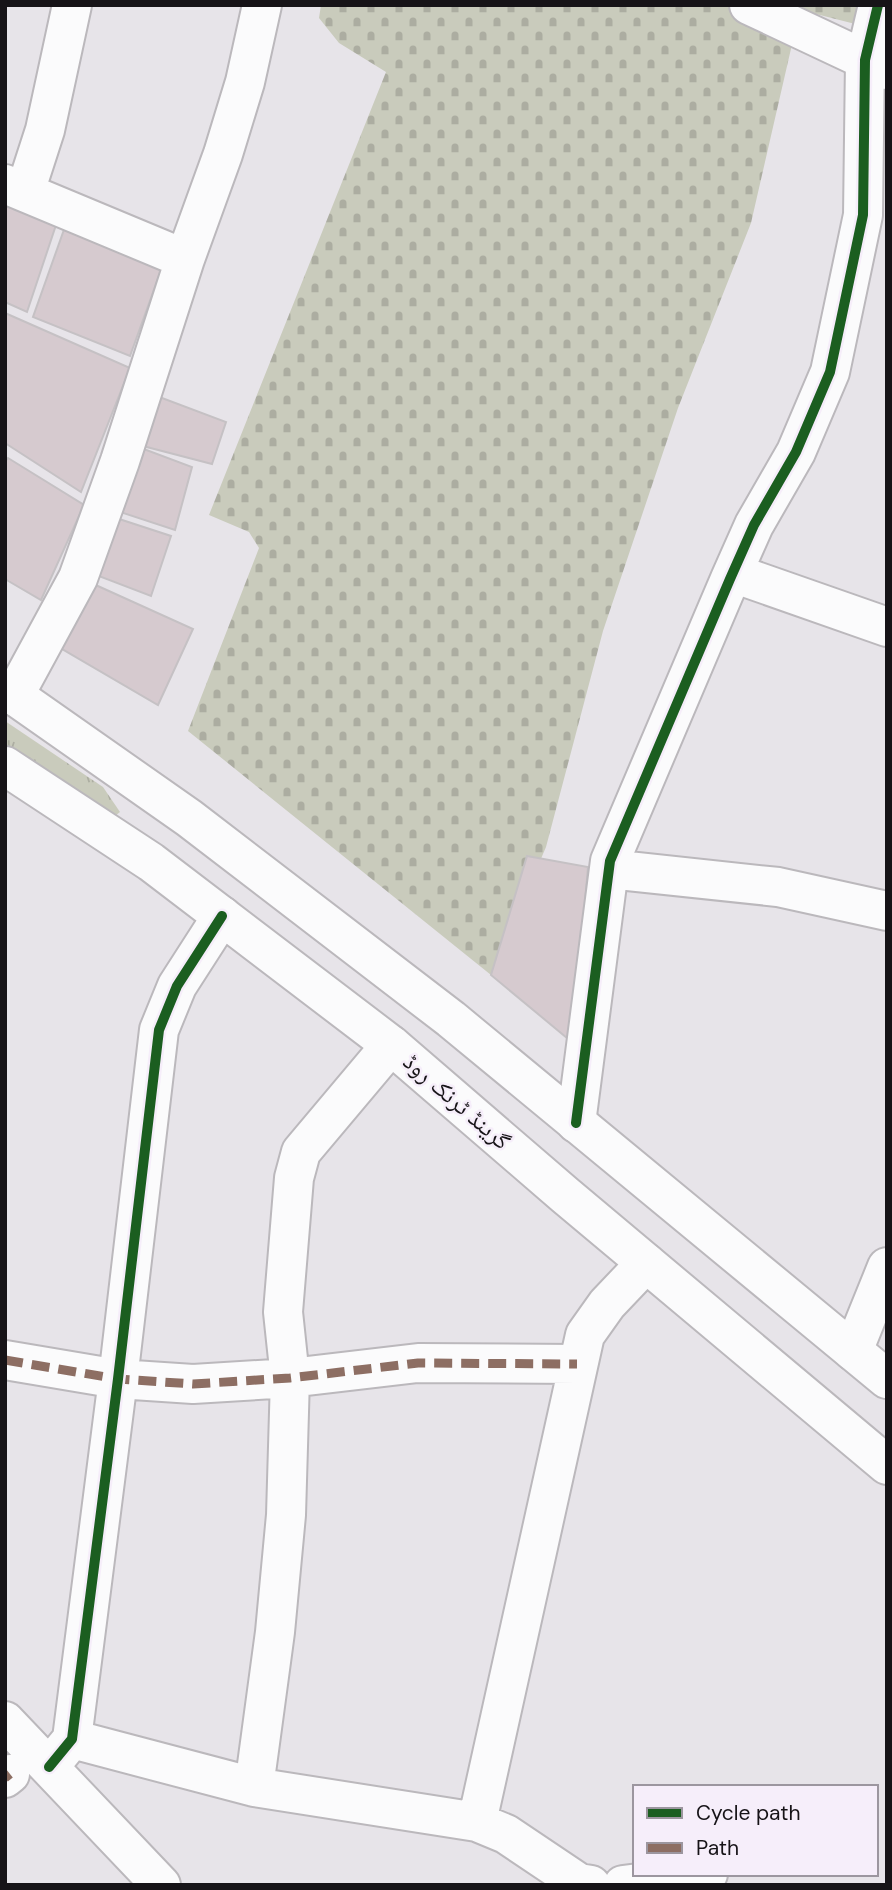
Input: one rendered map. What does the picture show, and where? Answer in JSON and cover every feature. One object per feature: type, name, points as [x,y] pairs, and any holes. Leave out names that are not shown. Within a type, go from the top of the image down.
[{"type":"main road","points":[[72,5],[45,130],[15,188],[185,259]]},
{"type":"main road","points":[[262,5],[245,82],[223,154],[78,578],[10,693],[189,818],[451,1019],[887,1378]]},
{"type":"main road","points":[[749,5],[876,65]]},
{"type":"main road","points":[[576,1123],[609,869],[638,793],[733,573],[754,526],[796,452],[830,372],[863,215],[876,65],[878,5]]},
{"type":"main road","points":[[733,573],[887,627]]},
{"type":"main road","name":"گرینڈ ٹرنک روڈ","points":[[5,766],[151,862],[391,1045],[887,1465]]},
{"type":"main road","points":[[151,862],[189,818]]},
{"type":"main road","points":[[609,869],[778,887],[887,911]]},
{"type":"main road","points":[[161,1885],[60,1753],[118,1379],[159,1030],[177,986],[222,916]]},
{"type":"main road","points":[[254,1787],[275,1632],[286,1515],[290,1378],[283,1312],[294,1178],[301,1152],[391,1045]]},
{"type":"main road","points":[[477,1822],[585,1335],[607,1304],[646,1263]]},
{"type":"main road","points":[[853,1350],[887,1267]]},
{"type":"main road","points":[[5,1360],[118,1379],[193,1384],[290,1378],[418,1363],[577,1364]]},
{"type":"main road","points":[[5,1721],[60,1753],[477,1822],[506,1834],[579,1883],[591,1885]]},
{"type":"main road","points":[[623,1885],[693,1876]]},
{"type":"green space","points":[[321,5],[868,5],[863,26],[816,14],[793,40],[751,223],[678,408],[603,631],[546,847],[491,975],[188,731],[259,548],[249,532],[209,515],[386,72],[339,43],[319,18]]},
{"type":"green space","points":[[5,721],[103,787],[120,812],[110,820],[5,747]]},
{"type":"building","points":[[5,196],[57,222],[27,312],[5,302]]},
{"type":"building","points":[[66,224],[165,259],[130,356],[33,317]]},
{"type":"building","points":[[5,313],[130,368],[81,492],[5,443]]},
{"type":"building","points":[[154,395],[226,422],[212,464],[139,445]]},
{"type":"building","points":[[141,448],[192,467],[175,530],[117,511]]},
{"type":"building","points":[[8,458],[84,505],[41,600],[5,579],[5,462]]},
{"type":"building","points":[[113,517],[171,536],[151,596],[96,575]]},
{"type":"building","points":[[89,582],[193,629],[158,705],[57,646]]},
{"type":"building","points":[[527,856],[588,867],[573,1043],[491,975]]},
{"type":"marked path","points":[[5,1360],[118,1379],[193,1384],[290,1378],[418,1363],[577,1364]]},
{"type":"marked path","points":[[5,1778],[10,1774]]},
{"type":"cycle path","points":[[576,1123],[610,861],[754,525],[796,452],[830,372],[863,215],[865,60],[878,5]]},
{"type":"cycle path","points":[[49,1767],[72,1739],[159,1030],[177,986],[222,916]]}]
